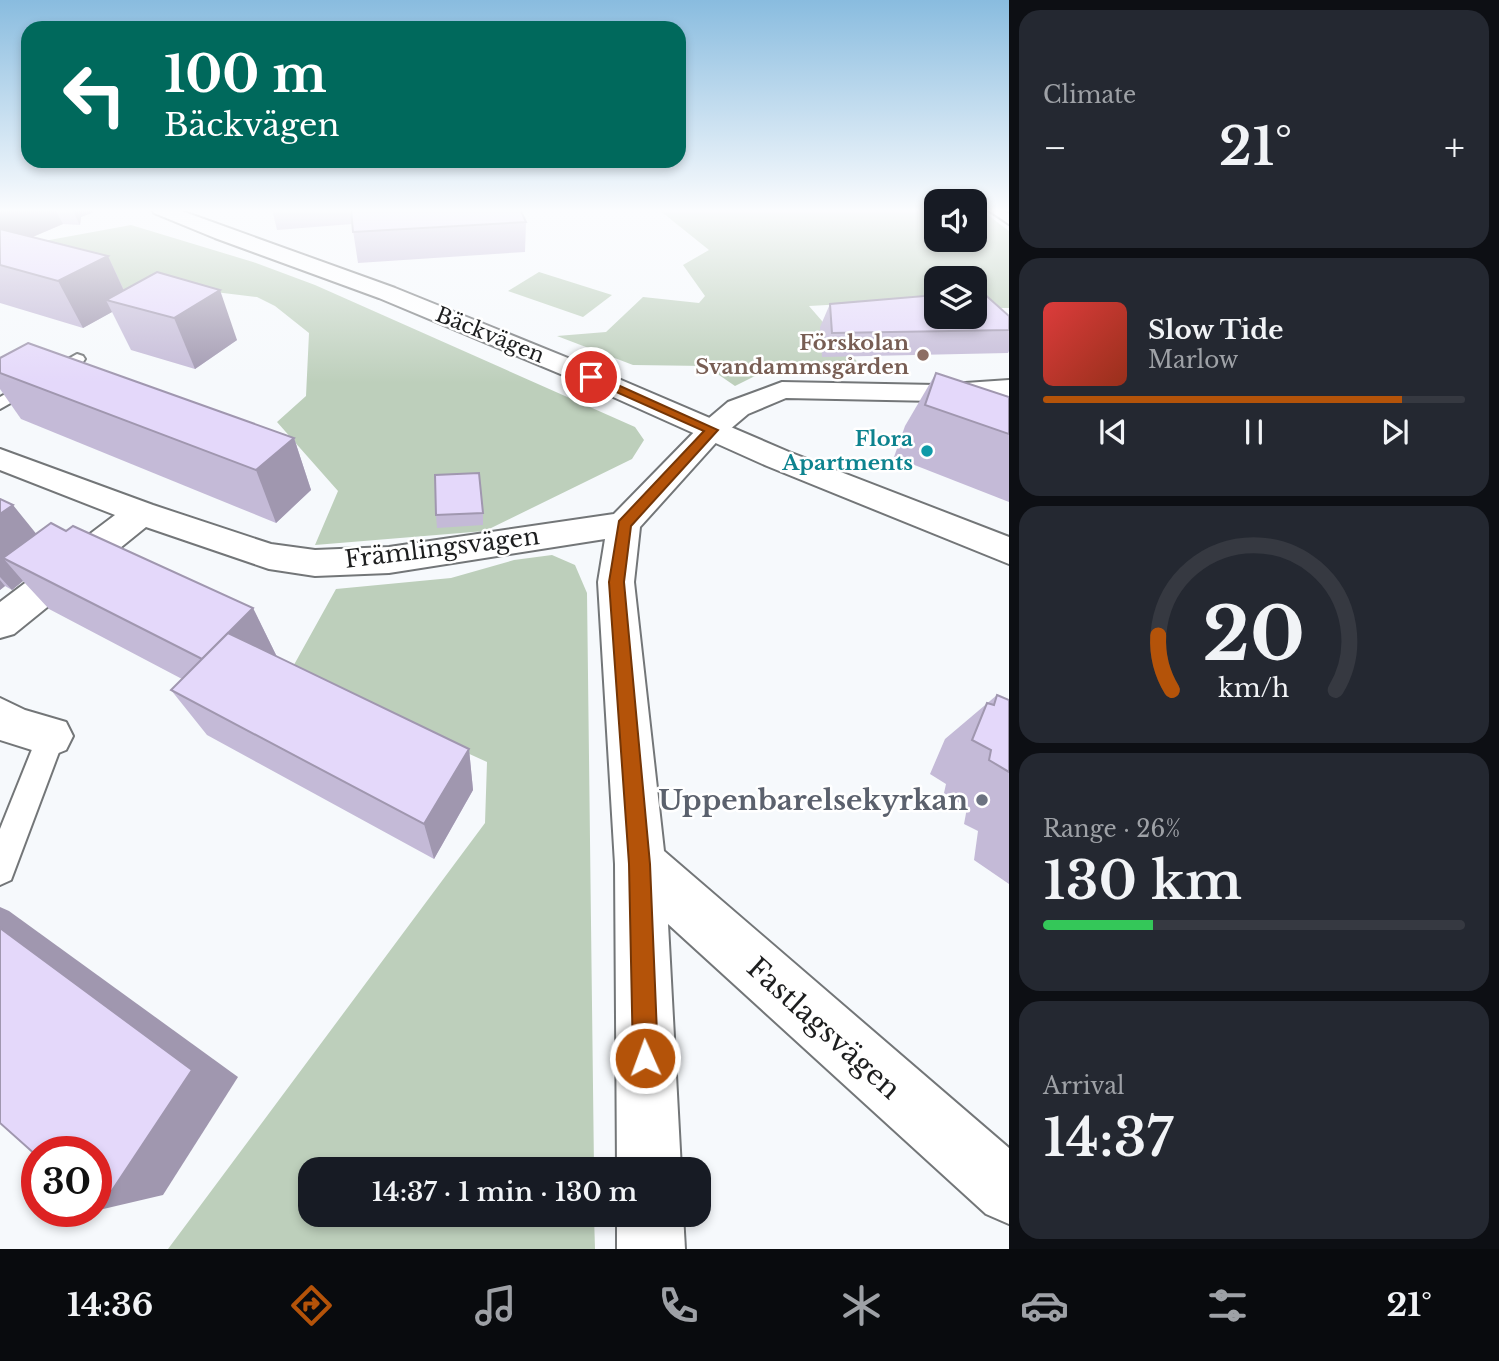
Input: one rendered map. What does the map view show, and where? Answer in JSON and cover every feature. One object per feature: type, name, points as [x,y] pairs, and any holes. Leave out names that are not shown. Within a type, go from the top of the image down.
[{"type":"street","name":"Bäckvägen","points":[[316,267],[387,293],[1009,551]]},
{"type":"street","points":[[649,1157],[640,864],[616,582],[624,524],[712,430],[738,408],[782,390],[936,393],[1009,388]]},
{"type":"street","name":"Främlingsvägen","points":[[0,459],[141,513],[269,556],[315,563],[389,560],[624,524]]},
{"type":"street","points":[[0,624],[107,555],[141,513]]},
{"type":"street","points":[[0,717],[15,726],[51,736]]},
{"type":"street","name":"Fastlagsvägen","points":[[640,864],[1009,1191]]},
{"type":"street","points":[[650,1227],[651,1249]]},
{"type":"lane","points":[[0,404],[77,359]]},
{"type":"lane","points":[[0,869],[51,736]]},
{"type":"green space","points":[[64,267],[267,267],[315,285],[635,427],[644,440],[632,459],[485,531],[315,545],[338,491],[277,422],[306,396],[309,333],[275,306],[257,297],[215,292],[155,305]]},
{"type":"green space","points":[[685,267],[924,267],[924,308],[880,302],[809,306],[867,373],[759,374],[735,386],[706,366],[633,365],[557,336],[606,332],[643,297],[699,303],[705,296]]},
{"type":"green space","points":[[987,267],[1009,267],[1009,308],[987,308]]},
{"type":"green space","points":[[539,272],[612,295],[583,317],[508,291]]},
{"type":"green space","points":[[552,555],[575,565],[587,593],[594,1157],[298,1157],[298,1227],[594,1227],[595,1249],[168,1249],[485,823],[487,762],[290,672],[336,589],[451,578],[514,560]]},
{"type":"building","points":[[8,267],[85,267],[58,281]]},
{"type":"building","points":[[157,272],[220,290],[174,318],[106,300]]},
{"type":"building","points":[[924,296],[924,329],[987,329],[987,296],[1009,316],[1009,330],[832,333],[830,304]]},
{"type":"building","points":[[28,343],[294,438],[256,470],[0,373],[0,358]]},
{"type":"building","points":[[936,373],[1009,397],[1009,434],[925,405]]},
{"type":"building","points":[[479,473],[483,513],[436,515],[435,475]]},
{"type":"building","points":[[0,499],[13,505],[0,514]]},
{"type":"building","points":[[51,523],[66,531],[73,526],[253,608],[202,659],[3,558]]},
{"type":"building","points":[[228,633],[469,749],[424,824],[171,690]]},
{"type":"building","points":[[997,695],[1009,700],[1009,772],[989,760],[991,750],[972,740],[987,703],[994,705]]},
{"type":"building","points":[[0,928],[192,1070],[112,1190],[112,1136],[21,1136],[21,1142],[0,1123]]},
{"type":"place","name":"Förskolan Svandammsgården","points":[[923,355]]},
{"type":"place","name":"Flora Apartments","points":[[927,451]]},
{"type":"place","name":"Uppenbarelsekyrkan","points":[[982,800]]},
{"type":"route","points":[[591,377],[712,430],[624,524],[616,582],[640,864],[645,1058]]}]
